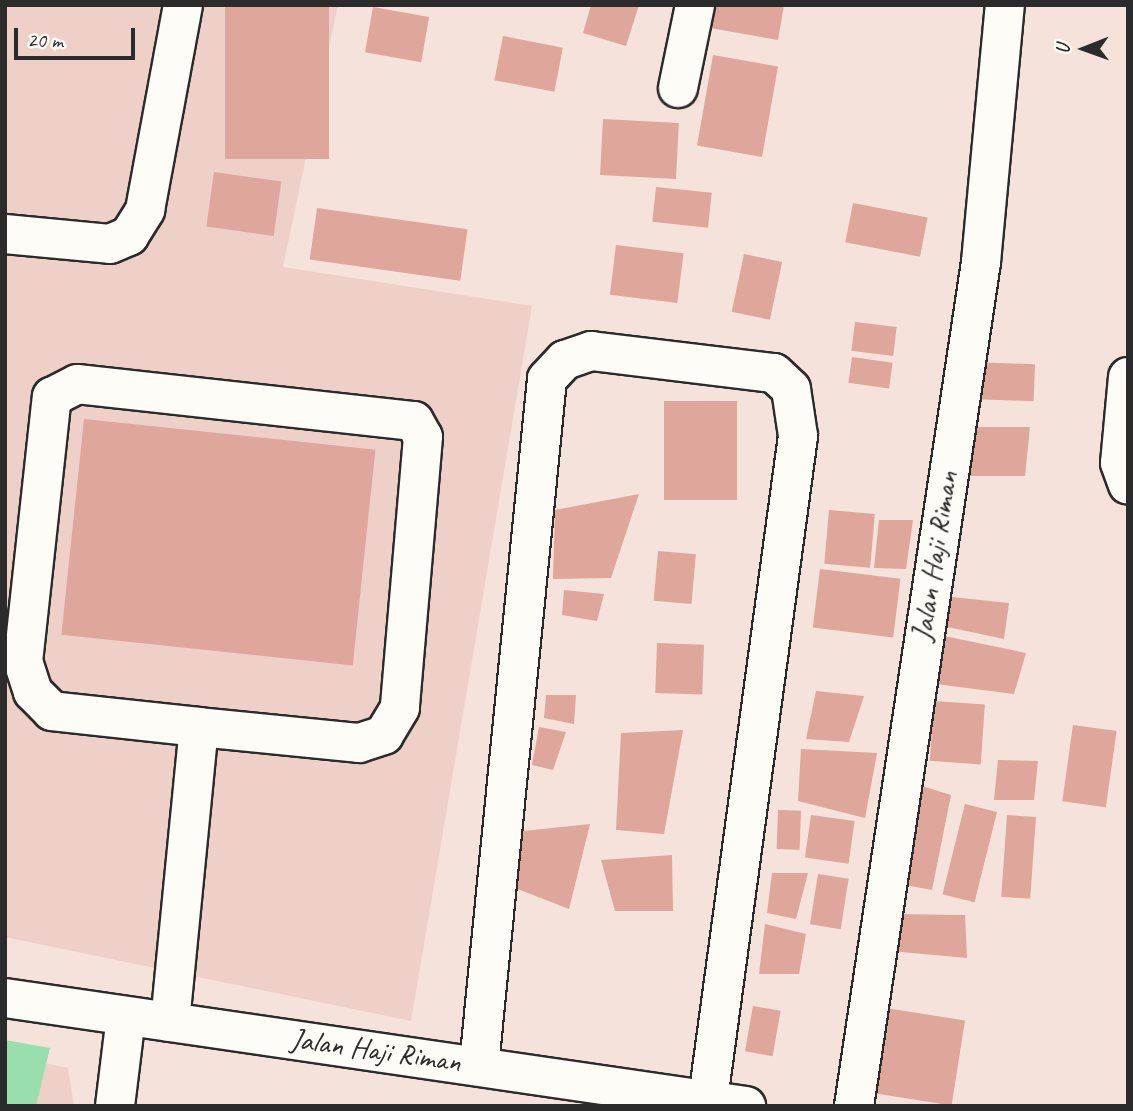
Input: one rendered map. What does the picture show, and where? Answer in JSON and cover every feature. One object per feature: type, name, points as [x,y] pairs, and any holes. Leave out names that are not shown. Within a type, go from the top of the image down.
[{"type":"street","points":[[5,234],[110,244],[129,236],[145,210],[183,5]]},
{"type":"street","points":[[678,88],[695,5]]},
{"type":"street","name":"Jalan Haji Riman","points":[[854,1106],[981,262],[1005,5]]},
{"type":"street","points":[[479,1065],[547,379],[565,360],[592,351],[774,373],[791,389],[798,436],[708,1099]]},
{"type":"street","points":[[1128,377],[1120,463],[1128,485]]},
{"type":"street","points":[[77,384],[414,421],[423,437],[400,708],[384,735],[359,743],[199,727],[52,711],[33,692],[23,662],[51,397],[77,384]]},
{"type":"street","points":[[170,1022],[199,727]]},
{"type":"street","name":"Jalan Haji Riman","points":[[5,998],[746,1106]]},
{"type":"street","points":[[115,1106],[126,1017]]},
{"type":"shaded area","points":[[5,5],[338,5],[283,267],[532,306],[411,1021],[5,937]]},
{"type":"shaded area","points":[[5,1055],[68,1068],[74,1106],[5,1106]]},
{"type":"green space","points":[[5,1040],[50,1048],[36,1106],[5,1106]]},
{"type":"building","points":[[225,5],[329,5],[329,159],[225,159]]},
{"type":"building","points":[[591,5],[639,5],[626,46],[583,33]]},
{"type":"building","points":[[703,5],[784,5],[778,40],[699,26]]},
{"type":"building","points":[[373,7],[429,17],[421,62],[365,52]]},
{"type":"building","points":[[503,36],[563,48],[554,92],[494,80]]},
{"type":"building","points":[[713,55],[778,66],[762,157],[697,146]]},
{"type":"building","points":[[603,119],[679,123],[676,179],[600,175]]},
{"type":"building","points":[[214,172],[281,181],[274,236],[206,226]]},
{"type":"building","points":[[656,187],[712,193],[708,228],[652,222]]},
{"type":"building","points":[[853,203],[928,218],[920,257],[845,242]]},
{"type":"building","points":[[317,208],[468,229],[460,281],[310,259]]},
{"type":"building","points":[[616,245],[683,253],[677,303],[610,295]]},
{"type":"building","points":[[744,254],[782,262],[770,320],[732,312]]},
{"type":"building","points":[[855,322],[897,327],[893,356],[851,351]]},
{"type":"building","points":[[852,357],[893,363],[889,388],[848,383]]},
{"type":"building","points":[[971,362],[1035,364],[1034,401],[970,399]]},
{"type":"building","points":[[664,401],[737,401],[737,500],[664,500]]},
{"type":"building","points":[[84,419],[375,450],[353,665],[61,635]]},
{"type":"building","points":[[964,427],[1030,427],[1025,476],[956,476]]},
{"type":"building","points":[[639,494],[611,578],[553,579],[555,510]]},
{"type":"building","points":[[829,510],[875,514],[870,568],[824,564]]},
{"type":"building","points":[[879,520],[913,520],[906,569],[874,568]]},
{"type":"building","points":[[658,551],[696,554],[691,604],[654,601]]},
{"type":"building","points":[[820,569],[900,579],[893,637],[813,628]]},
{"type":"building","points":[[564,590],[604,594],[597,621],[562,615]]},
{"type":"building","points":[[942,596],[1009,603],[1004,639],[938,625]]},
{"type":"building","points":[[944,636],[1026,653],[1014,694],[936,684]]},
{"type":"building","points":[[657,643],[704,645],[702,695],[655,693]]},
{"type":"building","points":[[816,691],[864,696],[849,742],[806,739]]},
{"type":"building","points":[[546,695],[576,695],[574,724],[544,718]]},
{"type":"building","points":[[934,701],[985,705],[981,764],[930,761]]},
{"type":"building","points":[[1073,725],[1117,731],[1106,807],[1062,801]]},
{"type":"building","points":[[539,727],[566,732],[553,770],[532,765]]},
{"type":"building","points":[[683,730],[664,834],[616,830],[621,733]]},
{"type":"building","points":[[801,749],[877,753],[865,818],[798,801]]},
{"type":"building","points":[[998,760],[1038,761],[1034,800],[994,800]]},
{"type":"building","points":[[919,785],[951,795],[932,890],[905,885]]},
{"type":"building","points":[[965,804],[997,812],[975,902],[943,894]]},
{"type":"building","points":[[778,810],[801,811],[800,850],[777,849]]},
{"type":"building","points":[[811,815],[855,821],[849,864],[805,858]]},
{"type":"building","points":[[1007,815],[1036,817],[1030,899],[1001,897]]},
{"type":"building","points":[[590,824],[569,909],[510,886],[514,832]]},
{"type":"building","points":[[672,855],[673,911],[615,911],[601,860]]},
{"type":"building","points":[[772,873],[808,873],[796,919],[767,913]]},
{"type":"building","points":[[818,874],[849,879],[841,929],[810,924]]},
{"type":"building","points":[[893,914],[965,915],[967,958],[890,951]]},
{"type":"building","points":[[765,924],[806,934],[799,974],[759,974]]},
{"type":"building","points":[[753,1006],[781,1011],[773,1056],[745,1051]]},
{"type":"building","points":[[886,1008],[965,1021],[952,1105],[873,1093]]}]
